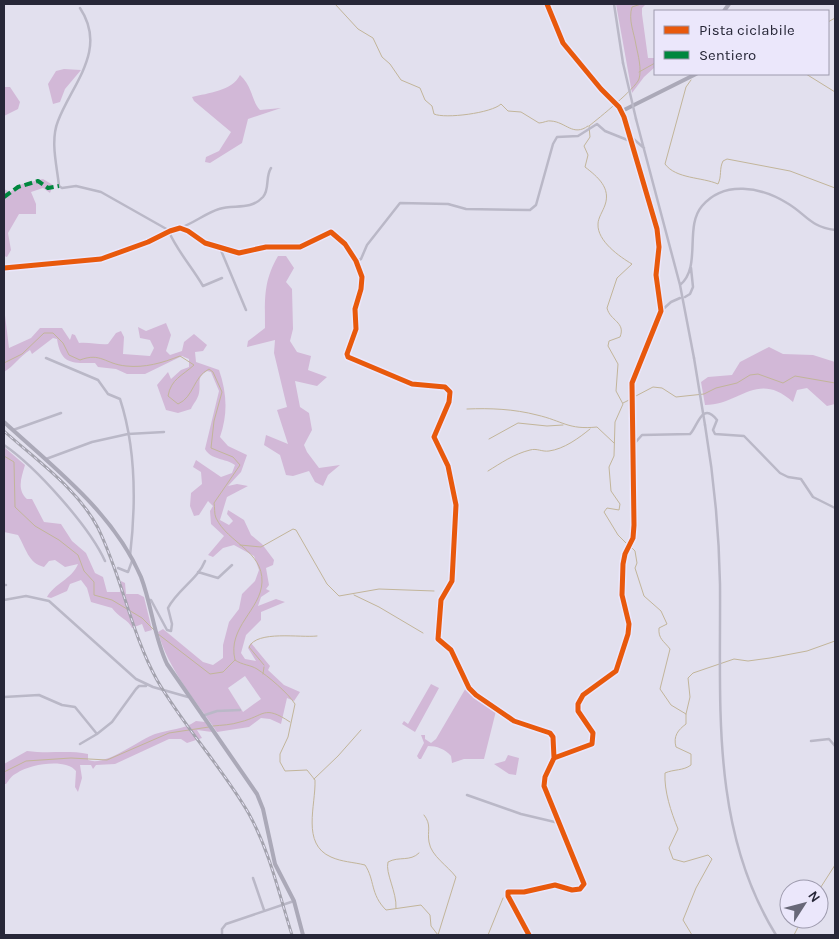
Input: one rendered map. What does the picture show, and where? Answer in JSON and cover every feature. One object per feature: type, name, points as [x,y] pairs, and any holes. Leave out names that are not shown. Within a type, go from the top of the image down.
[{"type":"street","points":[[547,4],[563,43],[622,111],[659,240],[656,275],[662,312]]},
{"type":"street","points":[[614,4],[623,63],[636,119],[680,285],[705,426],[716,513],[723,765],[730,822],[750,883],[776,935]]},
{"type":"street","points":[[80,8],[89,25],[88,56],[85,71],[57,122],[54,137],[59,186],[62,188],[76,186],[100,192],[169,231],[179,253],[192,268],[202,286],[222,278]]},
{"type":"street","points":[[622,111],[694,75]]},
{"type":"street","points":[[356,262],[361,259],[366,245],[396,207],[404,202],[448,204],[466,209],[530,210],[536,205],[555,139],[561,136],[578,136],[586,130],[599,125],[605,131],[632,142]]},
{"type":"street","points":[[630,136],[644,148]]},
{"type":"street","points":[[4,268],[101,258],[148,242],[220,209],[241,208],[254,204],[263,197],[267,190],[268,172],[271,168]]},
{"type":"street","points":[[685,297],[690,294],[693,287],[690,267],[698,211],[710,198],[725,190],[742,188],[771,195],[788,203],[817,227],[835,230]]},
{"type":"street","points":[[180,228],[188,231],[205,244],[239,252],[266,247],[296,248],[315,239],[323,238],[332,232],[341,239],[356,262],[362,280],[354,309],[356,329],[347,354],[348,357],[412,384],[445,388],[451,395],[434,436],[448,466],[456,505],[452,582],[440,600],[438,639],[451,650],[470,688],[476,695],[509,718],[547,730],[552,735],[554,758],[548,770],[544,786],[584,884],[580,890],[555,885],[528,891],[508,892],[508,896],[530,935]]},
{"type":"street","points":[[220,248],[246,310]]},
{"type":"street","points":[[680,285],[690,267]]},
{"type":"street","points":[[554,758],[594,742],[593,733],[580,715],[578,704],[587,691],[616,671],[629,629],[622,595],[625,554],[633,538],[632,392],[636,370],[662,312],[671,302],[680,298]]},
{"type":"street","points":[[46,358],[98,380],[108,394],[120,399],[126,415],[134,510],[131,559],[128,572],[118,568]]},
{"type":"street","points":[[13,430],[62,413]]},
{"type":"street","points":[[632,445],[642,435],[690,434],[700,417],[706,414],[712,415],[717,420],[713,430],[715,434],[744,436],[780,473],[788,477],[801,479],[813,497],[835,508]]},
{"type":"street","points":[[4,422],[92,503],[131,559],[148,600],[159,645],[188,697],[211,727],[261,803],[275,864],[294,902],[303,935]]},
{"type":"street","points":[[45,460],[92,442],[128,434],[164,432]]},
{"type":"street","points":[[4,445],[16,453],[56,496],[98,546],[105,561]]},
{"type":"street","points":[[148,600],[151,600],[170,632],[172,624],[168,608],[174,596],[198,572],[204,561]]},
{"type":"street","points":[[198,572],[218,578],[232,565]]},
{"type":"street","points":[[4,600],[26,596],[49,601],[124,671],[150,686],[188,697]]},
{"type":"street","points":[[80,744],[112,722],[136,688],[139,686],[150,686]]},
{"type":"street","points":[[175,693],[181,686]]},
{"type":"street","points":[[175,693],[185,692]]},
{"type":"street","points":[[4,697],[40,695],[62,705],[75,707],[97,734]]},
{"type":"street","points":[[202,716],[217,711],[240,710]]},
{"type":"street","points":[[811,741],[829,739],[835,746]]},
{"type":"street","points":[[467,795],[521,814],[560,823]]},
{"type":"street","points":[[253,878],[264,910]]},
{"type":"street","points":[[222,935],[224,925],[264,910],[294,902]]},
{"type":"shaded area","points":[[616,4],[646,4],[642,8],[642,14],[648,58],[654,58],[654,68],[644,77],[632,93]]},
{"type":"shaded area","points":[[64,69],[81,70],[65,89],[60,102],[53,104],[48,84],[56,71]]},
{"type":"shaded area","points":[[240,75],[247,84],[260,110],[281,108],[248,119],[242,143],[210,163],[205,162],[206,157],[219,151],[231,132],[194,101],[192,97],[226,88]]},
{"type":"shaded area","points":[[4,87],[10,87],[20,102],[18,109],[4,116]]},
{"type":"shaded area","points":[[43,179],[53,185],[50,193],[43,188],[31,192],[36,204],[36,214],[19,214],[8,233],[11,250],[7,257],[4,256],[4,189],[10,192],[22,184]]},
{"type":"shaded area","points":[[278,256],[286,256],[294,268],[286,282],[292,289],[293,329],[290,341],[297,352],[311,356],[308,370],[327,377],[317,386],[295,381],[300,407],[309,413],[312,430],[304,445],[307,452],[319,468],[340,465],[328,475],[323,486],[315,482],[309,471],[293,476],[286,475],[280,455],[264,445],[266,435],[288,444],[277,410],[287,407],[274,353],[275,340],[247,347],[248,341],[265,328],[267,283]]},
{"type":"shaded area","points":[[4,307],[9,348],[31,338],[40,328],[62,328],[70,340],[72,334],[75,335],[79,343],[102,344],[108,344],[116,333],[121,331],[124,337],[123,354],[150,356],[154,348],[150,340],[140,338],[138,327],[146,331],[166,323],[171,335],[166,351],[170,355],[182,351],[184,342],[194,334],[207,345],[203,351],[195,352],[196,362],[219,370],[226,403],[220,437],[228,446],[247,455],[241,472],[228,486],[237,484],[248,486],[227,497],[220,520],[229,525],[233,521],[227,514],[228,510],[244,520],[251,535],[262,544],[274,560],[273,565],[266,568],[269,585],[266,589],[270,591],[261,597],[258,606],[276,599],[285,602],[261,612],[261,620],[246,635],[241,653],[245,659],[256,661],[248,648],[251,643],[270,666],[268,670],[284,685],[300,692],[294,701],[287,698],[281,724],[270,719],[261,718],[249,727],[217,732],[176,672],[158,632],[163,629],[203,662],[213,665],[223,658],[223,645],[229,622],[239,609],[242,594],[255,581],[259,570],[254,556],[234,545],[223,548],[213,557],[208,555],[224,536],[211,524],[210,511],[213,506],[208,501],[199,515],[194,516],[190,506],[191,493],[202,484],[201,472],[193,467],[196,460],[221,477],[232,473],[235,465],[214,457],[205,449],[219,391],[211,372],[207,371],[201,376],[198,395],[191,409],[178,413],[166,410],[157,385],[168,372],[171,379],[181,370],[189,367],[189,359],[182,356],[145,374],[127,374],[116,369],[98,367],[95,363],[69,361],[61,354],[57,339],[53,338],[32,354],[30,350],[26,352],[4,372]],"holes":[[[245,676],[261,699],[243,712],[228,688]]]},
{"type":"shaded area","points":[[769,347],[783,354],[813,355],[835,362],[835,404],[827,406],[807,388],[797,390],[793,402],[780,393],[769,389],[759,389],[717,404],[705,405],[701,382],[708,377],[732,375],[740,362]]},
{"type":"shaded area","points":[[4,447],[25,465],[21,478],[22,491],[27,499],[32,499],[44,522],[61,524],[72,541],[86,553],[95,573],[103,577],[107,592],[120,592],[121,581],[125,583],[126,594],[138,594],[144,597],[152,630],[145,632],[142,624],[132,628],[112,608],[91,602],[87,588],[81,580],[70,584],[67,591],[51,598],[47,597],[54,588],[72,574],[78,564],[65,567],[55,560],[49,561],[44,567],[39,565],[31,559],[18,535],[4,532]]},
{"type":"shaded area","points":[[431,684],[439,688],[415,732],[402,724],[404,721],[408,724]]},
{"type":"shaded area","points":[[467,686],[473,695],[496,711],[484,759],[464,759],[452,763],[451,756],[446,751],[438,747],[428,746],[421,759],[419,759],[417,756],[424,743],[421,735],[425,735],[425,739],[431,743],[436,739]]},
{"type":"shaded area","points":[[196,721],[205,722],[212,732],[197,730],[202,738],[187,743],[181,739],[169,739],[115,764],[96,765],[93,769],[91,765],[80,765],[82,778],[78,792],[75,787],[76,771],[71,767],[56,764],[30,767],[14,775],[4,784],[4,764],[27,751],[81,753],[88,754],[88,760],[104,760],[155,734],[181,728]]},
{"type":"shaded area","points":[[508,755],[519,758],[516,775],[509,774],[494,764],[505,761]]},
{"type":"waterway","points":[[335,4],[358,29],[373,38],[382,57],[390,64],[401,80],[420,88],[425,100],[432,106],[434,114],[448,116],[468,114],[488,110],[501,104],[508,111],[521,112],[539,123],[551,121],[574,130],[583,129],[588,126]]},
{"type":"waterway","points":[[627,544],[618,535],[604,512],[607,508],[619,510],[620,504],[611,491],[609,467],[614,456],[615,422],[623,404],[616,391],[618,364],[608,346],[609,341],[620,337],[621,328],[607,308],[617,278],[632,264],[610,248],[601,236],[598,222],[605,205],[606,193],[599,179],[585,167],[588,155],[584,146],[590,137],[589,126],[624,96],[639,79],[639,62],[631,12],[632,7],[641,4]]},
{"type":"waterway","points":[[829,21],[835,18]]},
{"type":"waterway","points":[[639,72],[654,64]]},
{"type":"waterway","points":[[808,75],[835,92]]},
{"type":"waterway","points":[[691,80],[686,87],[665,164],[670,169],[682,175],[718,184],[723,161],[727,159],[790,171],[835,188]]},
{"type":"waterway","points":[[4,363],[22,354],[44,333],[53,333],[63,343],[69,355],[80,360],[93,357],[119,365],[147,366],[180,356],[194,365],[178,378],[169,390],[168,396],[178,404],[187,397],[204,373],[209,369],[213,372],[222,392],[214,421],[211,448],[233,457],[240,465],[214,503],[215,516],[221,527],[257,562],[261,571],[262,582],[256,601],[236,638],[234,648],[235,660],[262,672],[283,690],[295,704],[288,737],[280,754],[280,762],[285,771],[307,770],[315,780],[312,823],[316,843],[322,851],[335,859],[365,865],[377,898],[386,910],[421,905],[430,915],[431,926],[438,935]]},
{"type":"waterway","points":[[634,397],[653,387],[662,388],[676,397],[704,394],[716,388],[737,383],[750,375],[758,374],[783,383],[795,376],[835,383]]},
{"type":"waterway","points":[[623,403],[631,399]]},
{"type":"waterway","points":[[467,409],[520,411],[572,426],[597,427],[614,443]]},
{"type":"waterway","points":[[489,439],[518,423],[547,426],[563,425]]},
{"type":"waterway","points":[[488,471],[524,452],[533,450],[549,451],[566,446],[590,429]]},
{"type":"waterway","points":[[4,456],[14,462],[15,507],[35,526],[59,540],[78,555],[84,571],[94,582],[94,595],[112,600],[142,618],[154,630]]},
{"type":"waterway","points":[[240,545],[261,547],[293,529],[296,530],[327,584],[339,596],[379,589],[434,591]]},
{"type":"waterway","points":[[630,546],[635,551],[637,563],[635,568],[644,596],[661,611],[667,624],[659,628],[660,637],[670,649],[660,689],[671,705],[686,714],[686,724],[677,734],[675,743],[676,747],[691,754],[691,765],[665,773],[668,801],[678,829],[669,848],[673,859],[684,862],[708,855],[712,859],[696,888],[683,920],[692,935]]},
{"type":"waterway","points":[[354,595],[379,607],[423,633]]},
{"type":"waterway","points":[[158,634],[210,674],[223,672],[235,660]]},
{"type":"waterway","points":[[264,665],[249,647],[261,638],[317,636]]},
{"type":"waterway","points":[[686,714],[690,697],[688,678],[693,673],[734,659],[748,661],[770,658],[807,651],[835,641]]},
{"type":"waterway","points":[[263,674],[264,667]]},
{"type":"waterway","points":[[213,726],[237,723],[264,713],[274,714],[290,722]]},
{"type":"waterway","points":[[4,772],[26,761],[71,758],[107,760],[169,733],[209,727]]},
{"type":"waterway","points":[[314,779],[361,730]]},
{"type":"waterway","points":[[424,815],[429,825],[430,847],[456,877],[438,935]]},
{"type":"waterway","points":[[396,908],[395,896],[388,872],[388,862],[416,856],[419,853]]},
{"type":"waterway","points":[[826,879],[835,865]]},
{"type":"waterway","points":[[488,935],[503,898]]},
{"type":"waterway","points":[[794,935],[797,929]]},
{"type":"railway","points":[[4,431],[68,488],[90,514],[114,566],[140,643],[157,680],[227,780],[256,828],[274,873],[292,935]]},
{"type":"marked path","points":[[4,197],[18,187],[38,181],[48,188],[59,186]]},
{"type":"cycle path","points":[[529,935],[508,896],[508,892],[524,892],[555,885],[572,890],[580,889],[584,884],[544,786],[545,777],[554,758],[592,744],[593,733],[578,711],[578,704],[583,695],[616,671],[628,634],[629,624],[622,595],[623,564],[625,554],[633,538],[634,525],[632,383],[661,311],[656,275],[659,247],[657,229],[624,117],[619,107],[601,89],[563,43],[547,4]]},
{"type":"cycle path","points":[[4,268],[101,259],[180,228],[188,231],[205,243],[239,253],[266,247],[300,247],[331,232],[345,244],[356,261],[362,277],[361,289],[355,309],[356,329],[347,354],[348,357],[412,384],[445,387],[450,392],[449,402],[434,437],[448,466],[456,505],[452,581],[441,600],[438,639],[451,650],[469,688],[476,695],[514,721],[550,733],[553,737],[554,758]]}]
